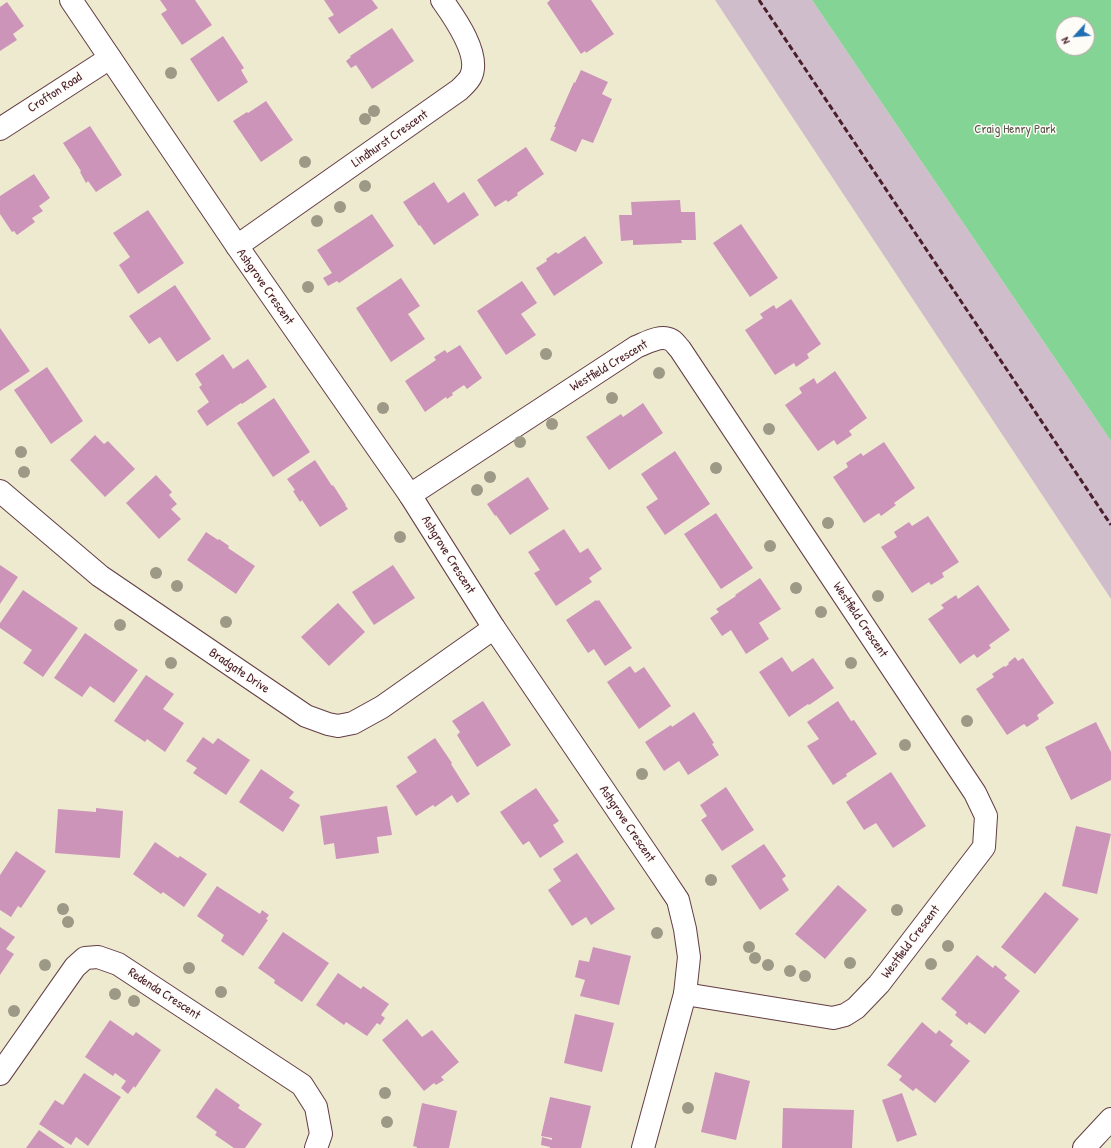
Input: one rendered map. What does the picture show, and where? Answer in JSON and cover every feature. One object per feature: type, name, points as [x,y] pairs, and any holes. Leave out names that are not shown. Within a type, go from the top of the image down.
[{"type":"street","name":"Ashgrove Crescent","points":[[71,0],[237,246],[410,495],[494,628],[678,900],[685,929],[689,957],[685,994],[643,1148]]},
{"type":"street","name":"Lindhurst Crescent","points":[[237,246],[459,90],[471,76],[474,64],[469,45],[458,24],[442,0]]},
{"type":"street","name":"Crofton Road","points":[[0,129],[110,58]]},
{"type":"street","name":"Westfield Crescent","points":[[410,495],[636,347],[650,341],[663,338],[671,340],[680,349],[975,793],[986,816],[984,847],[879,984],[856,1008],[845,1015],[833,1018],[685,994]]},
{"type":"street","name":"Bradgate Drive","points":[[0,491],[100,576],[306,716],[328,724],[338,726],[352,723],[382,707],[494,628]]},
{"type":"street","name":"Redenda Crescent","points":[[0,1074],[76,968],[85,958],[98,957],[118,964],[302,1085],[316,1107],[321,1134],[316,1148]]},
{"type":"street","points":[[1084,1148],[1111,1118]]},
{"type":"shaded area","points":[[715,0],[812,0],[1111,441],[1111,599]]},
{"type":"green space","name":"Craig Henry Park","points":[[812,0],[1111,0],[1111,441]]},
{"type":"building","points":[[160,0],[195,0],[212,25],[182,45],[161,14],[167,10]]},
{"type":"building","points":[[324,0],[372,0],[378,8],[339,34],[328,18],[334,15]]},
{"type":"building","points":[[550,0],[591,0],[614,34],[586,53],[585,51],[581,54],[547,3]]},
{"type":"building","points":[[7,2],[24,26],[13,34],[17,40],[0,51],[0,7]]},
{"type":"building","points":[[392,28],[414,61],[372,89],[356,65],[351,68],[346,61],[351,57],[350,56]]},
{"type":"building","points":[[223,36],[244,68],[241,70],[248,82],[218,102],[190,59]]},
{"type":"building","points":[[581,70],[608,82],[602,94],[612,99],[593,143],[582,139],[576,152],[550,140],[556,127],[554,127]]},
{"type":"building","points":[[266,101],[293,140],[261,162],[233,121]]},
{"type":"building","points":[[90,126],[122,175],[96,192],[88,181],[86,183],[80,172],[81,171],[63,143]]},
{"type":"building","points":[[526,147],[544,174],[517,193],[518,195],[508,202],[506,200],[495,207],[477,180]]},
{"type":"building","points":[[34,174],[50,198],[39,206],[43,211],[32,218],[35,222],[17,235],[14,231],[12,232],[0,214],[0,196]]},
{"type":"building","points":[[434,182],[448,203],[464,192],[479,215],[434,245],[403,202]]},
{"type":"building","points":[[680,200],[681,212],[695,212],[696,240],[681,240],[682,243],[633,245],[633,240],[621,241],[619,215],[632,215],[631,202]]},
{"type":"building","points":[[148,210],[184,263],[138,294],[119,265],[130,257],[113,233]]},
{"type":"building","points":[[372,214],[394,246],[339,283],[337,281],[328,286],[323,278],[332,273],[317,250]]},
{"type":"building","points":[[741,224],[778,278],[750,297],[713,243]]},
{"type":"building","points":[[585,236],[603,263],[554,296],[536,268],[547,261],[546,259],[556,252],[558,254]]},
{"type":"building","points":[[401,278],[420,306],[408,314],[425,339],[391,362],[356,308]]},
{"type":"building","points":[[522,281],[537,303],[521,314],[536,335],[506,355],[477,311]]},
{"type":"building","points":[[175,285],[211,339],[177,362],[160,337],[149,344],[129,316]]},
{"type":"building","points":[[791,299],[821,344],[807,354],[809,358],[796,367],[794,363],[775,375],[745,330],[763,318],[760,314],[774,305],[776,309]]},
{"type":"building","points":[[0,328],[30,371],[0,391]]},
{"type":"building","points":[[460,345],[482,378],[467,389],[464,385],[452,393],[453,395],[447,399],[446,397],[425,412],[405,381],[436,360],[434,357],[445,350],[447,353]]},
{"type":"building","points":[[223,354],[233,369],[248,359],[267,387],[207,426],[197,411],[209,402],[199,387],[202,385],[195,374]]},
{"type":"building","points":[[47,367],[83,421],[51,444],[14,390]]},
{"type":"building","points":[[835,371],[867,418],[849,431],[852,435],[837,445],[834,440],[818,451],[785,405],[802,393],[799,388],[814,378],[817,384]]},
{"type":"building","points":[[274,398],[310,452],[273,477],[237,423]]},
{"type":"building","points":[[643,403],[663,433],[609,470],[586,437],[621,414],[623,417]]},
{"type":"building","points":[[95,435],[104,444],[108,441],[135,469],[105,497],[70,460]]},
{"type":"building","points":[[884,442],[915,488],[894,503],[896,505],[881,516],[879,513],[864,523],[833,477],[848,467],[846,463],[861,453],[863,456]]},
{"type":"building","points":[[675,451],[710,504],[665,535],[646,507],[658,499],[641,474]]},
{"type":"building","points":[[315,460],[348,509],[320,527],[302,500],[300,502],[293,491],[295,490],[287,479]]},
{"type":"building","points":[[156,475],[172,492],[169,495],[177,504],[171,509],[181,519],[159,539],[126,503]]},
{"type":"building","points":[[528,477],[549,509],[510,535],[487,504]]},
{"type":"building","points":[[716,513],[753,568],[721,589],[684,534]]},
{"type":"building","points":[[928,516],[959,562],[942,573],[944,577],[931,585],[929,582],[912,593],[881,547],[897,537],[894,532],[909,522],[912,526]]},
{"type":"building","points":[[564,529],[580,553],[588,548],[602,569],[589,578],[592,582],[556,606],[534,573],[540,570],[528,552]]},
{"type":"building","points":[[206,532],[218,540],[219,539],[229,546],[228,548],[255,566],[236,594],[187,560]]},
{"type":"building","points":[[0,565],[18,577],[0,604]]},
{"type":"building","points":[[393,565],[415,598],[374,625],[352,592]]},
{"type":"building","points":[[760,578],[781,609],[759,623],[769,639],[746,654],[731,630],[722,636],[710,618],[719,612],[716,609]]},
{"type":"building","points":[[978,585],[1010,630],[989,645],[991,648],[977,658],[974,654],[960,664],[928,619],[944,608],[941,605],[956,595],[958,599]]},
{"type":"building","points":[[23,590],[78,628],[43,677],[23,663],[32,650],[0,628],[0,623]]},
{"type":"building","points":[[596,600],[599,600],[632,648],[605,666],[594,649],[588,653],[566,620]]},
{"type":"building","points":[[338,603],[365,632],[329,666],[301,637]]},
{"type":"building","points":[[85,633],[138,670],[114,703],[90,686],[82,697],[54,678]]},
{"type":"building","points":[[782,657],[792,672],[813,658],[834,688],[789,717],[759,672]]},
{"type":"building","points":[[1015,657],[1018,661],[1023,658],[1054,703],[1037,715],[1039,719],[1027,727],[1024,724],[1007,735],[976,689],[994,677],[992,674],[1004,666],[1005,667]]},
{"type":"building","points":[[630,666],[635,673],[644,667],[671,706],[639,729],[607,682]]},
{"type":"building","points":[[146,675],[174,694],[163,709],[184,723],[165,752],[147,739],[145,742],[114,721]]},
{"type":"building","points":[[483,701],[511,745],[477,767],[457,735],[460,732],[452,721]]},
{"type":"building","points":[[838,701],[851,721],[854,720],[877,754],[846,774],[847,776],[833,785],[807,746],[819,739],[807,722]]},
{"type":"building","points":[[694,712],[714,743],[712,744],[719,755],[688,775],[679,761],[664,771],[645,742],[671,725],[672,727]]},
{"type":"building","points":[[1096,722],[1111,752],[1111,780],[1071,800],[1045,747]]},
{"type":"building","points":[[203,737],[213,744],[218,738],[250,760],[226,795],[193,773],[197,768],[186,761]]},
{"type":"building","points":[[435,738],[470,794],[457,803],[452,795],[435,807],[433,805],[416,816],[396,786],[417,772],[407,757]]},
{"type":"building","points":[[261,769],[294,792],[289,798],[300,805],[283,832],[239,802]]},
{"type":"building","points":[[891,772],[926,826],[893,848],[876,823],[864,830],[846,802]]},
{"type":"building","points":[[726,787],[754,830],[722,851],[701,820],[707,816],[700,805]]},
{"type":"building","points":[[536,788],[559,821],[553,825],[564,842],[540,858],[529,841],[523,845],[500,812]]},
{"type":"building","points":[[387,806],[392,835],[377,837],[379,853],[336,859],[334,843],[324,845],[320,816]]},
{"type":"building","points":[[96,808],[123,811],[120,858],[55,853],[58,809],[96,812]]},
{"type":"building","points":[[1076,826],[1111,834],[1097,894],[1062,886]]},
{"type":"building","points":[[155,842],[178,858],[180,856],[207,874],[184,907],[163,892],[161,894],[133,874]]},
{"type":"building","points":[[764,844],[786,876],[782,879],[789,890],[760,910],[731,866]]},
{"type":"building","points":[[16,851],[46,871],[21,908],[18,906],[11,917],[0,910],[0,875]]},
{"type":"building","points":[[577,853],[615,909],[591,925],[586,917],[572,926],[548,890],[561,881],[553,869]]},
{"type":"building","points":[[838,885],[867,910],[825,959],[795,934]]},
{"type":"building","points":[[217,886],[260,914],[262,910],[269,915],[266,919],[268,920],[243,956],[221,941],[224,935],[197,916]]},
{"type":"building","points":[[1045,892],[1079,919],[1035,974],[1001,947]]},
{"type":"building","points":[[0,927],[15,937],[6,949],[14,954],[0,975]]},
{"type":"building","points":[[283,932],[329,963],[302,1002],[274,983],[275,980],[258,968]]},
{"type":"building","points":[[593,947],[631,956],[619,1005],[580,996],[585,980],[575,977],[579,960],[589,962]]},
{"type":"building","points":[[977,955],[993,968],[995,965],[1007,975],[1004,978],[1020,991],[985,1034],[969,1022],[967,1025],[955,1015],[957,1012],[941,999]]},
{"type":"building","points":[[338,973],[361,989],[363,986],[389,1004],[381,1015],[385,1018],[380,1025],[377,1023],[367,1036],[346,1022],[344,1025],[316,1005]]},
{"type":"building","points":[[575,1014],[614,1023],[602,1072],[564,1063]]},
{"type":"building","points":[[407,1019],[422,1037],[432,1030],[459,1062],[441,1077],[444,1080],[436,1085],[434,1083],[424,1091],[382,1040]]},
{"type":"building","points":[[110,1020],[133,1036],[136,1032],[161,1050],[135,1088],[134,1086],[128,1094],[121,1088],[126,1081],[115,1073],[113,1076],[85,1057]]},
{"type":"building","points":[[922,1022],[936,1034],[939,1030],[953,1041],[950,1045],[970,1061],[935,1103],[916,1088],[913,1091],[899,1080],[902,1076],[887,1065]]},
{"type":"building","points":[[715,1072],[750,1081],[736,1140],[701,1132]]},
{"type":"building","points":[[84,1073],[121,1097],[88,1146],[76,1137],[71,1145],[39,1124],[55,1100],[63,1105]]},
{"type":"building","points":[[216,1088],[240,1105],[238,1108],[262,1124],[245,1148],[234,1148],[215,1135],[217,1132],[196,1117]]},
{"type":"building","points":[[902,1093],[917,1135],[897,1142],[882,1100]]},
{"type":"building","points":[[550,1097],[591,1106],[581,1148],[550,1148],[541,1145],[542,1137],[552,1140],[552,1138],[541,1136]]},
{"type":"building","points":[[422,1103],[457,1111],[449,1148],[417,1148],[413,1146]]},
{"type":"building","points":[[783,1108],[854,1110],[852,1148],[782,1148]]},
{"type":"building","points":[[39,1130],[65,1148],[26,1148]]},
{"type":"railway","points":[[759,0],[1111,525]]}]
